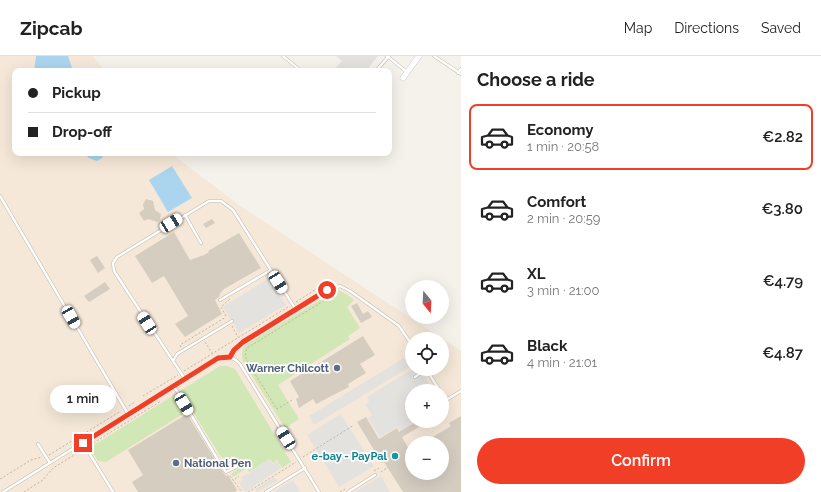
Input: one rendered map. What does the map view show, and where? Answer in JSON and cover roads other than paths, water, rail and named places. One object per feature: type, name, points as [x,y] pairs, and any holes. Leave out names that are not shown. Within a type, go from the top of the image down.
[{"type":"street","points":[[403,78],[419,56]]},
{"type":"lane","points":[[283,56],[297,68]]},
{"type":"lane","points":[[378,68],[388,56],[408,72]]},
{"type":"lane","points":[[434,56],[460,74],[461,69]]},
{"type":"lane","points":[[0,196],[128,414]]},
{"type":"lane","points":[[185,379],[114,271],[112,263],[117,257],[209,202],[225,203],[233,210],[296,310]]},
{"type":"lane","points":[[185,215],[201,243]]},
{"type":"lane","points":[[220,300],[271,270]]},
{"type":"lane","points":[[230,357],[234,350],[243,342],[333,287],[344,287],[398,326],[405,336]]},
{"type":"lane","points":[[173,361],[177,354],[231,322]]},
{"type":"lane","points":[[3,492],[218,358],[230,357],[236,359],[240,364],[319,492]]},
{"type":"lane","points":[[174,386],[226,472],[236,466],[231,459],[222,465]]},
{"type":"lane","points":[[449,398],[461,391]]},
{"type":"lane","points":[[83,443],[113,492]]},
{"type":"lane","points":[[38,444],[50,463]]},
{"type":"lane","points":[[266,492],[305,468]]},
{"type":"lane","points":[[348,492],[375,475]]},
{"type":"water","points":[[36,56],[68,56],[72,68],[34,68]]},
{"type":"water","points":[[87,156],[103,156],[97,161]]},
{"type":"water","points":[[172,166],[192,198],[168,212],[149,180]]},
{"type":"place","name":"Warner Chilcott","points":[[337,368]]},
{"type":"place","name":"e-bay - PayPal","points":[[395,456]]},
{"type":"place","name":"National Pen","points":[[176,463]]}]
